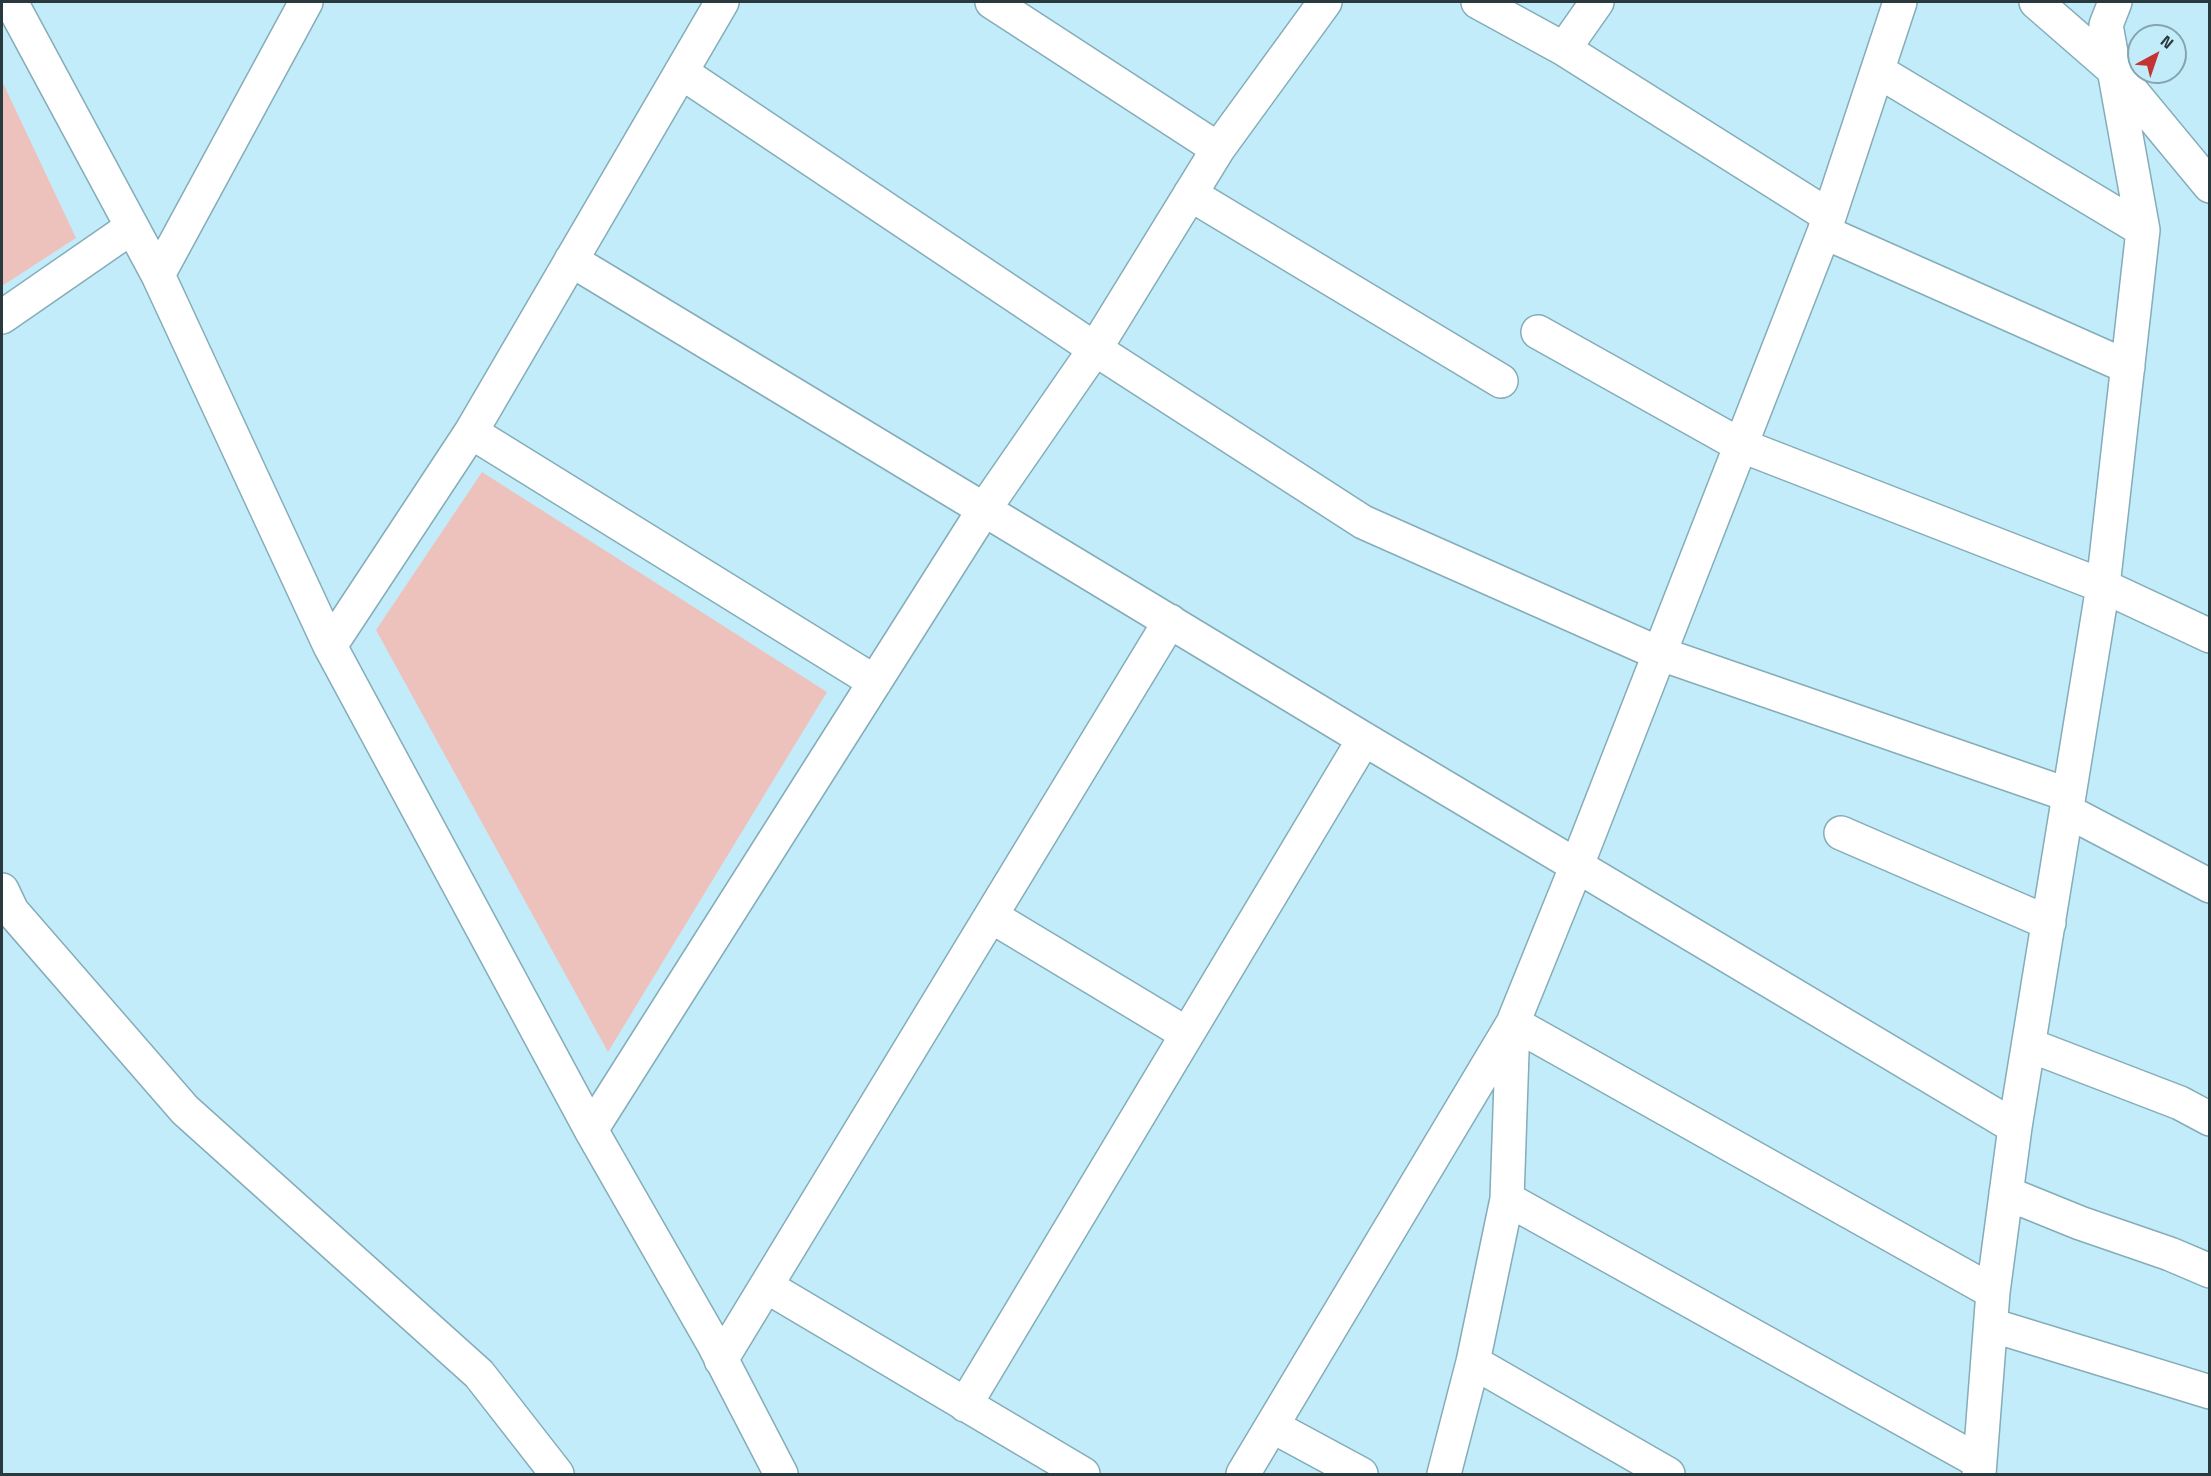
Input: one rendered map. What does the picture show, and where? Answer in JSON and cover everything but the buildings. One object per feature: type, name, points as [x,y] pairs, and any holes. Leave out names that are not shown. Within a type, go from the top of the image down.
[{"type":"street","points":[[11,2],[158,275],[330,646],[591,1130],[721,1360],[781,1474]]},
{"type":"street","points":[[158,275],[306,2]]},
{"type":"street","points":[[330,646],[471,432],[722,2]]},
{"type":"street","points":[[992,2],[1218,149]]},
{"type":"street","points":[[591,1130],[985,508],[1095,349],[1218,149],[1325,2]]},
{"type":"street","points":[[1478,2],[1564,49],[1826,224],[2128,367]]},
{"type":"street","points":[[1564,49],[1597,2]]},
{"type":"street","points":[[1243,1474],[1513,1023],[1577,865],[1826,224],[1900,2]]},
{"type":"street","points":[[2036,2],[2114,70],[2210,186]]},
{"type":"street","points":[[1508,1199],[1981,1471],[1993,1292],[2015,1127],[2103,586],[2143,230],[2106,25],[2115,2]]},
{"type":"street","points":[[1878,71],[2143,230]]},
{"type":"street","points":[[681,72],[1095,349],[1362,522],[1658,653],[2068,803],[2210,886]]},
{"type":"street","points":[[1190,194],[1501,381]]},
{"type":"street","points":[[2,317],[132,227]]},
{"type":"street","points":[[571,260],[1364,739],[2015,1127]]},
{"type":"street","points":[[1538,332],[1740,445],[2103,586],[2209,634]]},
{"type":"street","points":[[471,432],[875,682]]},
{"type":"street","points":[[721,1360],[1170,621]]},
{"type":"street","points":[[965,1405],[1364,739]]},
{"type":"street","points":[[1841,833],[2049,922]]},
{"type":"street","points":[[2,890],[12,911],[185,1110],[479,1374],[557,1474]]},
{"type":"street","points":[[991,916],[1187,1034]]},
{"type":"street","points":[[1444,1474],[1473,1362],[1508,1199],[1513,1023]]},
{"type":"street","points":[[1513,1023],[1993,1292]]},
{"type":"street","points":[[2029,1045],[2180,1104],[2210,1119]]},
{"type":"street","points":[[2006,1193],[2210,1271]]},
{"type":"street","points":[[766,1286],[1083,1474]]},
{"type":"street","points":[[1991,1324],[2210,1392]]},
{"type":"street","points":[[1473,1362],[1668,1474]]},
{"type":"street","points":[[1272,1426],[1361,1474]]},
{"type":"shaded area","points":[[2,81],[76,238],[2,286]]},
{"type":"shaded area","points":[[482,472],[827,692],[608,1052],[376,630]]}]
